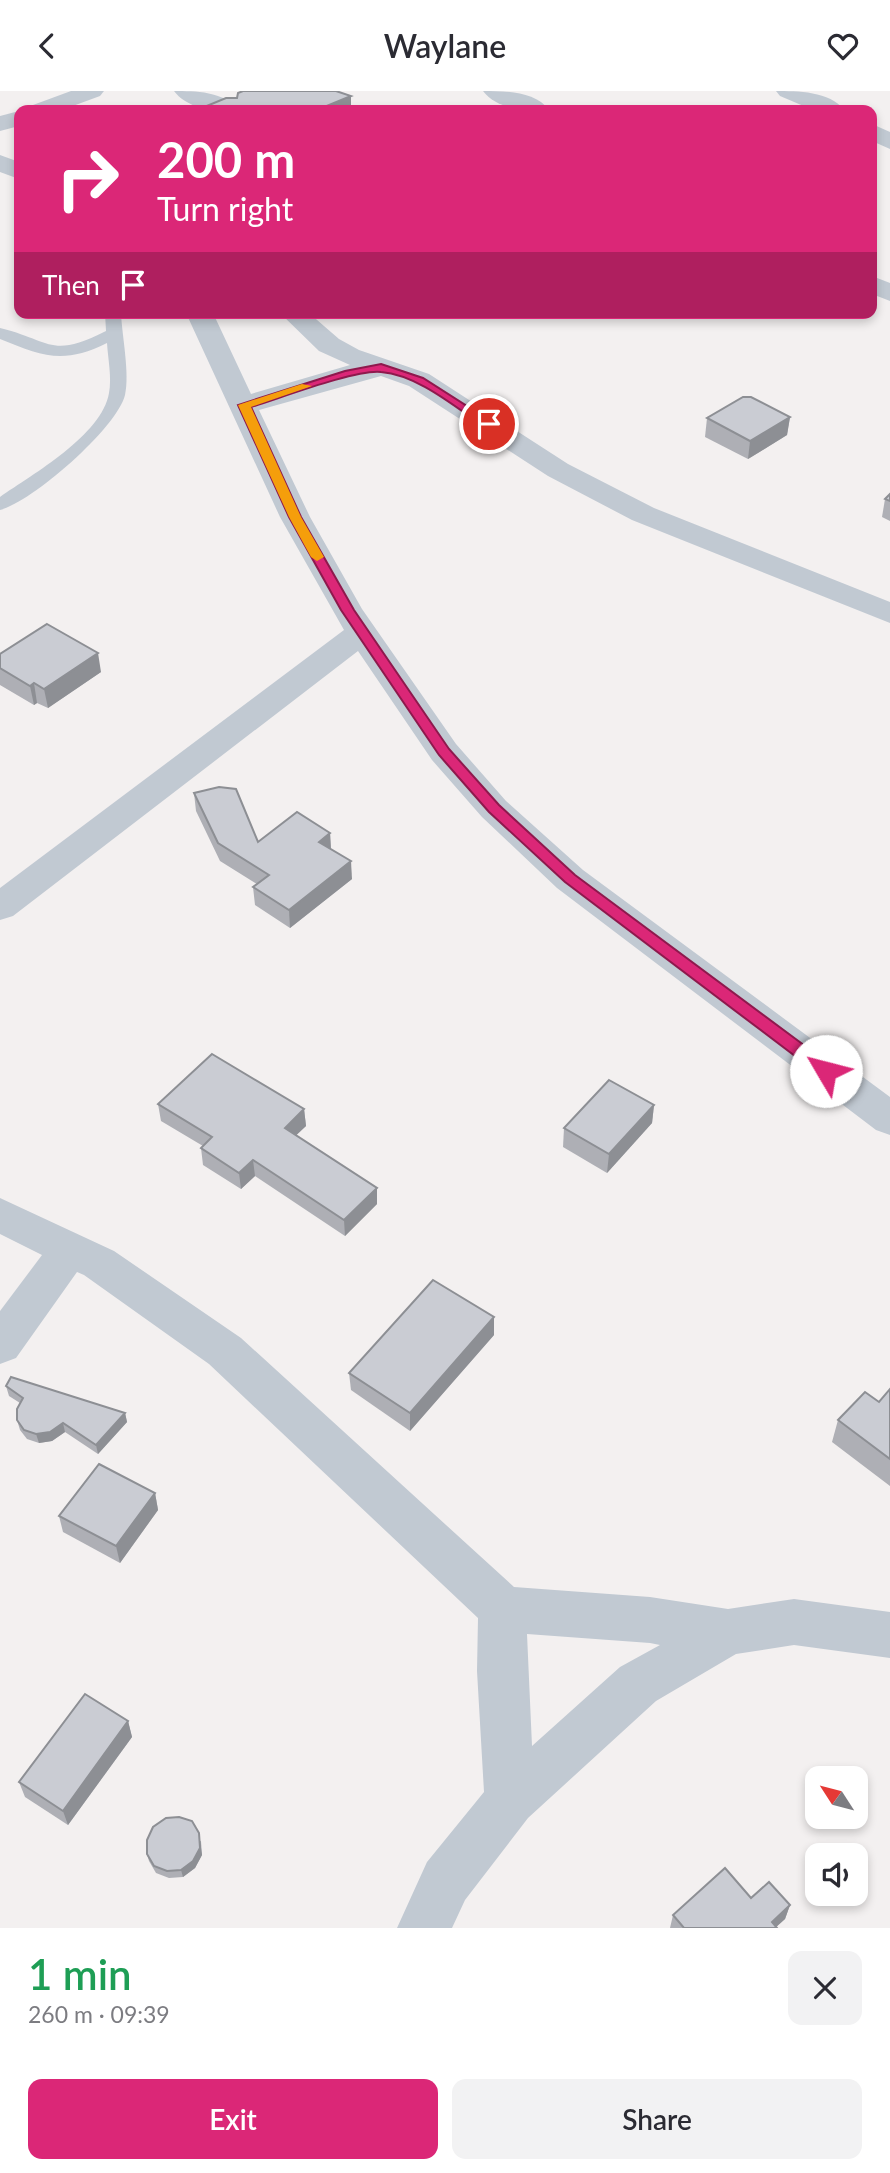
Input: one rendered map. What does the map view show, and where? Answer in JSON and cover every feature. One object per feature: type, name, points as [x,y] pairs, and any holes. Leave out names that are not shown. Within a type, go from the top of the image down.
[{"type":"street","points":[[54,105],[92,91]]},
{"type":"street","points":[[186,91],[215,105]]},
{"type":"street","points":[[495,91],[533,105]]},
{"type":"street","points":[[785,96],[815,105]]},
{"type":"street","points":[[202,319],[295,517],[362,632],[444,752],[513,826],[570,879],[890,1119]]},
{"type":"street","points":[[300,319],[329,345],[381,368],[419,380],[443,393],[558,470],[643,514],[890,614]]},
{"type":"street","points":[[244,405],[349,374],[381,368]]},
{"type":"street","points":[[0,907],[362,632]]},
{"type":"street","points":[[0,1216],[99,1263],[152,1297],[225,1351],[503,1609],[650,1620],[728,1632],[794,1622],[890,1635]]},
{"type":"street","points":[[0,1345],[71,1249]]},
{"type":"street","points":[[503,1609],[502,1671],[510,1800]]},
{"type":"street","points":[[424,1928],[446,1881],[510,1800],[638,1684],[728,1632]]},
{"type":"lane","points":[[0,505],[69,455],[109,417],[116,405],[118,392],[113,319]]},
{"type":"lane","points":[[0,333],[64,356],[76,353],[113,334]]},
{"type":"building","points":[[336,91],[351,96],[329,105],[209,105],[226,98],[237,98],[238,93]]},
{"type":"building","points":[[743,397],[751,397],[790,417],[750,441],[707,418]]},
{"type":"building","points":[[47,624],[98,653],[44,689],[34,683],[30,686],[0,668],[0,654]]},
{"type":"building","points":[[219,787],[236,789],[258,842],[297,812],[330,833],[319,842],[351,861],[289,910],[253,887],[269,875],[218,843],[194,793]]},
{"type":"building","points":[[212,1054],[304,1109],[285,1128],[377,1188],[344,1220],[253,1160],[239,1173],[201,1148],[212,1137],[158,1104]]},
{"type":"building","points":[[609,1080],[654,1105],[609,1154],[564,1128]]},
{"type":"building","points":[[433,1280],[494,1317],[410,1413],[349,1373]]},
{"type":"building","points":[[11,1377],[125,1413],[96,1445],[63,1423],[50,1432],[36,1434],[24,1430],[17,1420],[17,1409],[23,1398],[6,1386]]},
{"type":"building","points":[[890,1389],[890,1459],[838,1420],[865,1392],[879,1402]]},
{"type":"building","points":[[99,1464],[155,1493],[116,1546],[59,1516]]},
{"type":"building","points":[[85,1694],[128,1721],[63,1811],[19,1782]]},
{"type":"building","points":[[179,1817],[192,1821],[199,1833],[200,1848],[193,1861],[181,1870],[167,1871],[154,1866],[147,1854],[147,1840],[153,1827],[166,1818]]},
{"type":"building","points":[[725,1868],[751,1898],[769,1882],[790,1905],[772,1922],[777,1928],[684,1928],[673,1915]]},
{"type":"slow traffic","points":[[306,386],[244,405],[295,517],[317,557]]},
{"type":"route","points":[[489,424],[419,380],[381,368],[349,374],[244,405],[295,517],[347,610],[444,752],[494,809],[570,879],[826,1071]]}]
